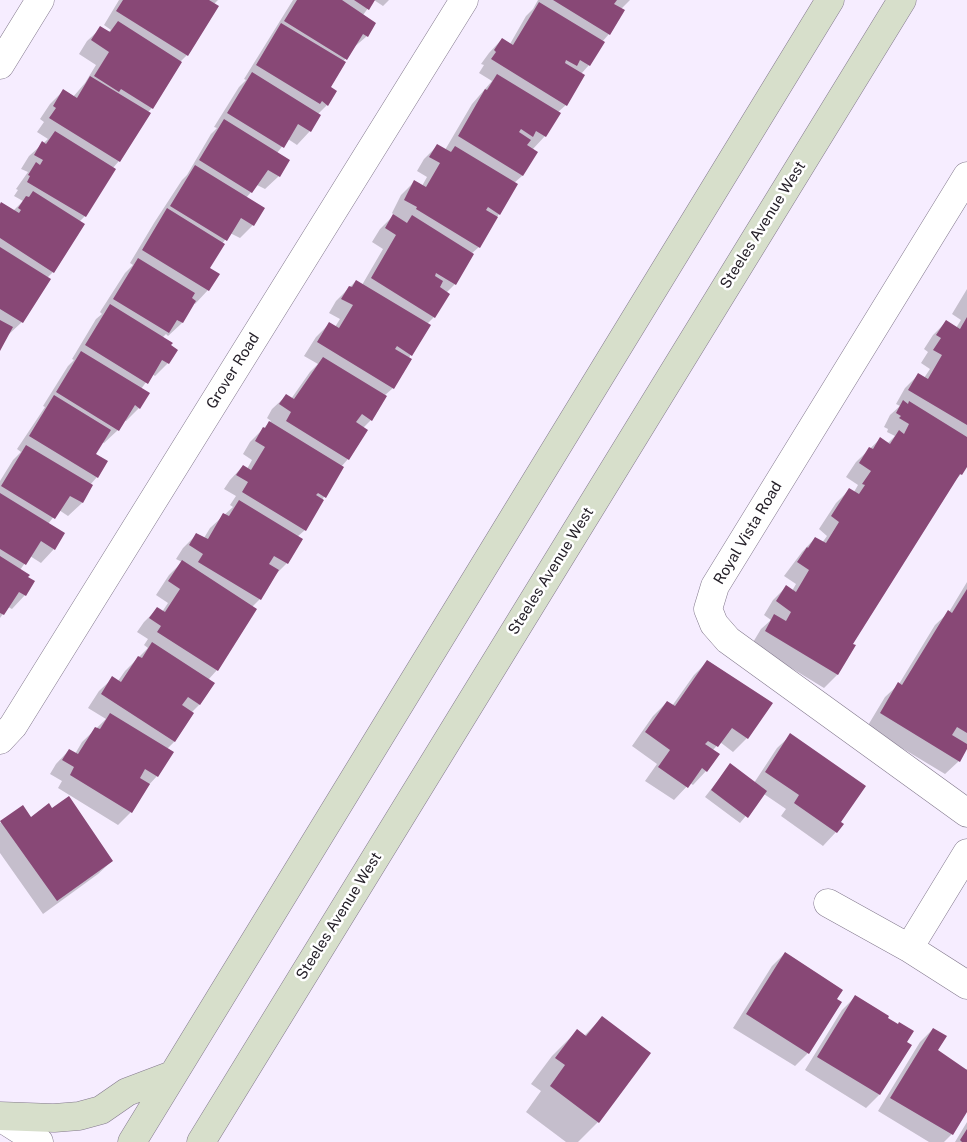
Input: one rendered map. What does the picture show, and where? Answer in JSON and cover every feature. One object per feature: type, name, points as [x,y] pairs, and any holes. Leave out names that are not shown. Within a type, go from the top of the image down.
[{"type":"main road","points":[[132,1142],[830,0]]},
{"type":"main road","name":"Steeles Avenue West","points":[[201,1142],[902,0]]},
{"type":"main road","points":[[0,1116],[54,1118],[79,1116],[101,1110],[127,1092],[172,1075]]},
{"type":"main road","points":[[218,1142],[223,1109],[231,1091]]},
{"type":"street","points":[[0,65],[40,0]]},
{"type":"street","name":"Grover Road","points":[[0,740],[14,726],[464,0]]},
{"type":"street","name":"Royal Vista Road","points":[[967,176],[714,586],[708,609],[714,624],[728,640],[967,813]]},
{"type":"street","points":[[908,948],[967,853]]},
{"type":"street","points":[[828,903],[967,984]]},
{"type":"street","points":[[0,1116],[39,1142]]},
{"type":"building","points":[[123,0],[209,0],[219,6],[188,56],[116,11]]},
{"type":"building","points":[[297,0],[342,0],[376,23],[368,37],[363,34],[347,60],[284,21]]},
{"type":"building","points":[[354,0],[375,0],[369,10]]},
{"type":"building","points":[[553,0],[617,0],[614,4],[625,10],[610,35]]},
{"type":"building","points":[[539,2],[605,42],[590,66],[580,60],[577,66],[566,60],[565,63],[585,75],[567,106],[491,59],[496,52],[494,50],[502,38],[513,45]]},
{"type":"building","points":[[118,21],[182,62],[153,109],[121,89],[119,92],[94,76],[109,52],[91,40],[100,26],[110,32]]},
{"type":"building","points":[[281,23],[346,62],[331,87],[337,91],[328,106],[322,101],[320,104],[256,65]]},
{"type":"building","points":[[252,72],[321,115],[311,132],[298,124],[284,148],[227,113]]},
{"type":"building","points":[[497,74],[561,113],[546,137],[536,131],[533,137],[521,129],[519,132],[531,140],[527,145],[538,152],[523,176],[458,136],[485,89],[487,90]]},
{"type":"building","points":[[90,76],[151,113],[120,162],[49,118],[56,108],[53,106],[63,89],[77,98]]},
{"type":"building","points":[[224,119],[290,160],[280,177],[268,170],[252,193],[199,160]]},
{"type":"building","points":[[55,131],[116,169],[86,217],[27,182],[30,176],[28,175],[36,162],[40,165],[43,160],[34,155],[42,141],[46,144]]},
{"type":"building","points":[[437,144],[451,152],[455,146],[518,184],[500,215],[488,207],[486,210],[498,217],[480,248],[404,200],[414,180],[426,187],[440,163],[429,157]]},
{"type":"building","points":[[195,165],[265,208],[254,226],[241,218],[227,241],[170,206]]},
{"type":"building","points":[[33,191],[85,224],[54,273],[0,238],[1,202],[19,213],[21,210],[18,208],[26,196],[29,197]]},
{"type":"building","points":[[167,208],[225,244],[210,268],[220,274],[209,291],[142,250]]},
{"type":"building","points":[[393,214],[407,223],[412,215],[474,254],[456,285],[436,273],[435,276],[443,281],[440,287],[450,294],[435,318],[371,278],[396,235],[385,228]]},
{"type":"building","points":[[0,247],[51,279],[23,323],[0,309]]},
{"type":"building","points":[[138,258],[195,293],[192,298],[196,301],[183,323],[177,320],[169,333],[113,299]]},
{"type":"building","points":[[356,280],[431,325],[412,356],[397,346],[395,349],[412,359],[394,389],[317,342],[329,322],[339,328],[353,305],[341,299],[349,286],[352,287]]},
{"type":"building","points":[[110,304],[173,343],[171,345],[178,350],[169,364],[162,360],[148,384],[85,345]]},
{"type":"building","points":[[967,317],[967,425],[908,390],[918,373],[928,379],[942,355],[933,350],[941,338],[936,335],[946,320],[960,329]]},
{"type":"building","points":[[0,320],[13,327],[0,351]]},
{"type":"building","points":[[81,351],[150,393],[140,409],[135,405],[119,431],[56,392]]},
{"type":"building","points":[[323,357],[387,396],[372,421],[362,414],[356,422],[368,430],[349,460],[286,421],[291,412],[279,404],[286,394],[294,399]]},
{"type":"building","points":[[54,395],[111,430],[96,454],[108,461],[98,478],[29,436]]},
{"type":"building","points":[[903,400],[908,404],[909,401],[967,437],[967,467],[962,475],[960,474],[853,644],[856,645],[838,675],[765,631],[774,614],[786,621],[791,612],[776,601],[786,585],[796,592],[809,570],[797,562],[807,547],[815,537],[826,543],[839,522],[831,516],[849,488],[859,494],[865,485],[862,484],[871,471],[859,463],[869,447],[873,449],[880,437],[890,444],[899,430],[904,434],[909,424],[899,418],[901,416],[896,413]]},
{"type":"building","points":[[269,421],[344,467],[326,498],[318,493],[316,495],[324,500],[306,531],[242,492],[248,482],[236,475],[243,465],[251,470],[265,447],[255,441]]},
{"type":"building","points":[[26,445],[93,485],[83,503],[70,496],[55,519],[1,486]]},
{"type":"building","points":[[0,493],[65,533],[55,550],[41,541],[26,565],[0,549]]},
{"type":"building","points":[[239,500],[303,539],[288,564],[274,556],[269,564],[279,570],[261,600],[198,562],[203,554],[189,545],[196,533],[208,539],[223,513],[229,516]]},
{"type":"building","points":[[0,556],[30,575],[28,577],[35,581],[26,596],[19,592],[4,615],[0,613]]},
{"type":"building","points":[[182,560],[257,609],[218,671],[157,632],[161,626],[149,618],[157,607],[165,612],[180,589],[168,581]]},
{"type":"building","points":[[967,589],[967,733],[957,727],[952,735],[967,744],[967,749],[960,762],[880,713],[898,682],[902,685],[948,610],[952,613]]},
{"type":"building","points":[[152,642],[215,683],[200,705],[188,697],[182,705],[194,713],[175,742],[101,694],[112,676],[121,682],[138,656],[142,658]]},
{"type":"building","points":[[707,660],[773,703],[748,739],[732,728],[718,747],[708,741],[705,744],[720,754],[707,772],[702,768],[688,788],[658,767],[670,750],[645,732],[667,701],[675,706]]},
{"type":"building","points":[[110,713],[174,752],[158,777],[145,769],[140,778],[150,784],[132,813],[70,775],[74,767],[62,760],[69,749],[78,754],[95,727],[100,729]]},
{"type":"building","points":[[790,733],[866,786],[841,822],[844,824],[837,833],[794,803],[799,795],[765,772]]},
{"type":"building","points":[[730,763],[767,791],[748,818],[711,790]]},
{"type":"building","points":[[69,796],[113,861],[57,901],[0,821],[23,805],[31,817],[49,803],[52,808]]},
{"type":"building","points":[[785,952],[843,990],[837,999],[842,1002],[809,1054],[746,1014]]},
{"type":"building","points":[[855,995],[889,1016],[888,1018],[914,1031],[907,1042],[912,1045],[880,1095],[817,1057]]},
{"type":"building","points":[[602,1016],[651,1053],[599,1123],[550,1086],[565,1065],[555,1058],[577,1029],[586,1036]]},
{"type":"building","points":[[933,1028],[947,1036],[938,1050],[967,1070],[967,1112],[953,1135],[890,1098]]},
{"type":"building","points":[[967,1129],[967,1142],[962,1142],[960,1140]]}]
